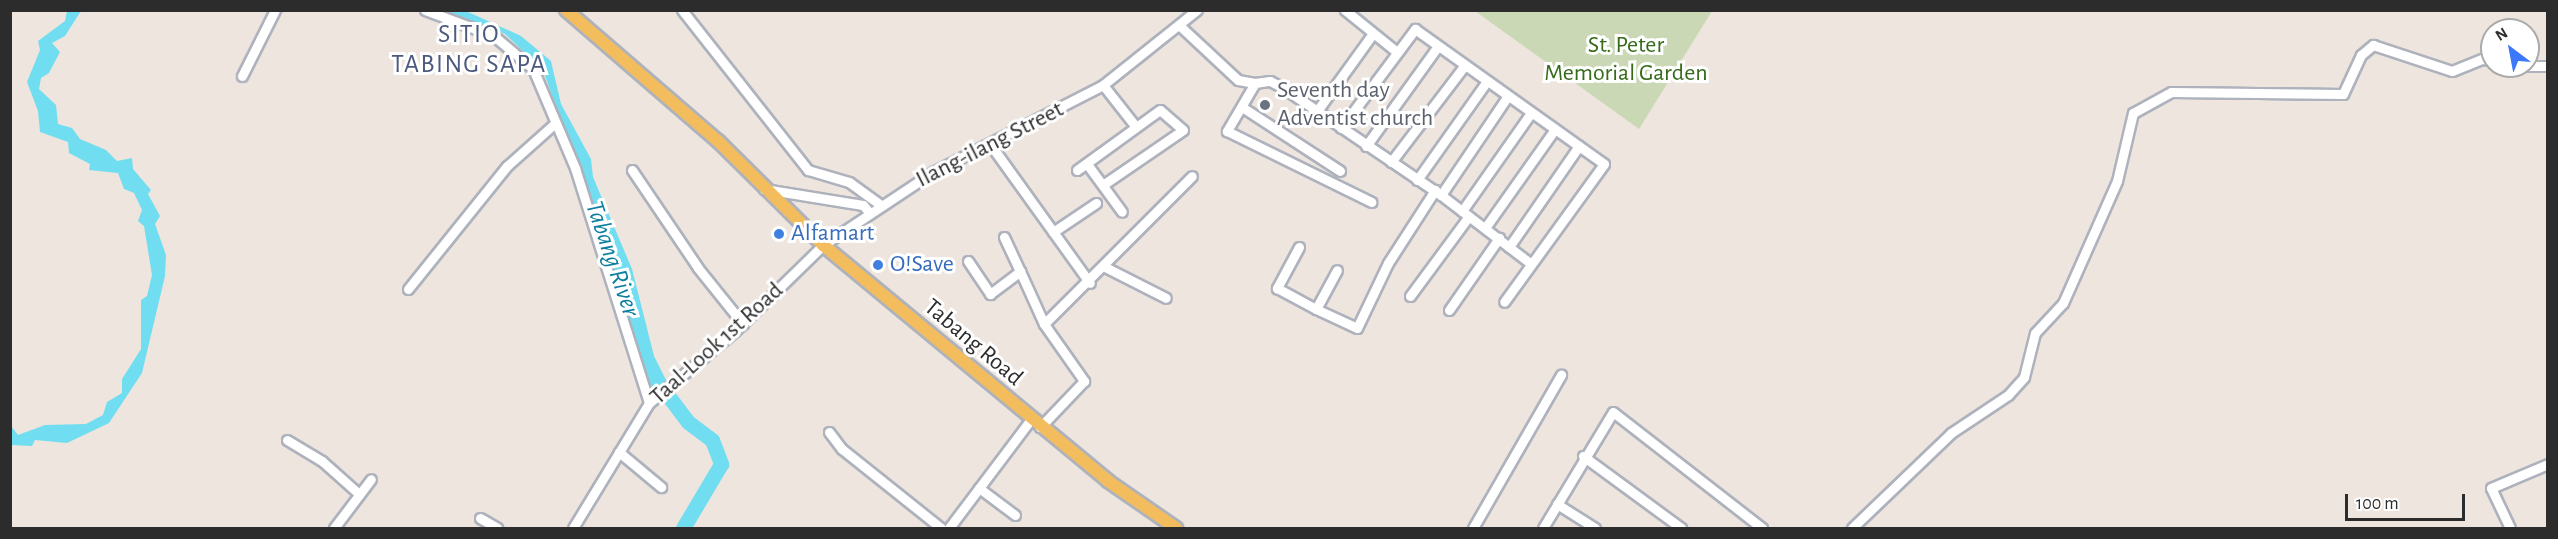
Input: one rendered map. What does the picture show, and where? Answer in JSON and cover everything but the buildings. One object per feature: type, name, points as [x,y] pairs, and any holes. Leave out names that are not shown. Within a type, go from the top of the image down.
[{"type":"main road","name":"Tabang Road","points":[[566,10],[692,118],[823,245],[1035,423],[1176,528]]},
{"type":"street","points":[[242,76],[275,10]]},
{"type":"street","points":[[425,10],[494,36],[520,54],[532,69],[553,125],[575,168],[652,399]]},
{"type":"street","points":[[682,10],[808,170],[849,182],[879,204]]},
{"type":"street","name":"Ilang-ilang Street","points":[[868,212],[990,144],[1103,85],[1180,26],[1197,10]]},
{"type":"street","points":[[1345,10],[1371,36],[1397,52]]},
{"type":"street","points":[[1180,26],[1238,80],[1255,83],[1270,81],[1438,193],[1530,263]]},
{"type":"street","points":[[1341,128],[1415,29],[1507,97],[1604,164],[1530,263],[1504,302]]},
{"type":"street","points":[[1317,111],[1371,36]]},
{"type":"street","points":[[1852,528],[1951,433],[2008,395],[2024,377],[2035,333],[2063,303],[2117,181],[2133,113],[2171,92],[2343,94],[2361,55],[2373,45],[2452,71],[2480,60]]},
{"type":"street","points":[[1366,146],[1438,46]]},
{"type":"street","points":[[1391,162],[1465,65]]},
{"type":"street","points":[[1417,180],[1487,81]]},
{"type":"street","points":[[1255,83],[1227,131],[1371,202]]},
{"type":"street","points":[[1103,85],[1136,127]]},
{"type":"street","points":[[1299,247],[1273,286],[1357,328],[1388,263],[1507,97]]},
{"type":"street","points":[[1242,107],[1340,171]]},
{"type":"street","points":[[1077,170],[1160,111],[1183,130],[1104,184]]},
{"type":"street","points":[[1410,296],[1531,112]]},
{"type":"street","points":[[408,289],[507,166],[553,125]]},
{"type":"street","points":[[1485,228],[1555,129]]},
{"type":"street","points":[[990,144],[1090,283]]},
{"type":"street","points":[[1509,247],[1579,146]]},
{"type":"street","points":[[1087,164],[1104,184],[1122,212]]},
{"type":"street","points":[[632,170],[698,268],[743,324]]},
{"type":"street","points":[[1044,324],[1090,283],[1192,176]]},
{"type":"street","points":[[764,189],[863,205],[868,212]]},
{"type":"street","points":[[1053,232],[1096,203]]},
{"type":"street","name":"Taal-Look 1st Road","points":[[573,528],[652,399],[743,324],[823,245],[868,212]]},
{"type":"street","points":[[949,528],[979,488],[1035,423],[1084,381],[1044,324],[1004,237]]},
{"type":"street","points":[[1449,310],[1499,238]]},
{"type":"street","points":[[968,261],[990,294],[1020,271]]},
{"type":"street","points":[[1105,267],[1166,298]]},
{"type":"street","points":[[1316,309],[1337,270]]},
{"type":"street","points":[[1473,528],[1561,375]]},
{"type":"street","points":[[1543,528],[1583,456],[1613,412],[1762,528]]},
{"type":"street","points":[[829,432],[842,449],[942,528]]},
{"type":"street","points":[[287,440],[322,460],[359,494]]},
{"type":"street","points":[[619,452],[661,487]]},
{"type":"street","points":[[1583,456],[1681,528]]},
{"type":"street","points":[[2510,528],[2491,488],[2547,464]]},
{"type":"street","points":[[334,528],[371,480]]},
{"type":"street","points":[[979,488],[1015,514]]},
{"type":"street","points":[[1557,504],[1595,528]]},
{"type":"street","points":[[480,518],[497,528]]},
{"type":"green space","name":"St. Peter Memorial Garden","points":[[1712,10],[1639,129],[1475,11]]},
{"type":"water","points":[[67,11],[81,11],[65,36],[52,43],[60,52],[49,73],[41,78],[39,89],[56,105],[58,124],[72,128],[80,139],[106,150],[117,161],[132,158],[133,169],[151,190],[148,194],[160,216],[155,224],[166,255],[165,276],[142,373],[109,423],[67,443],[35,440],[32,446],[11,445],[11,426],[18,435],[45,425],[86,424],[103,415],[107,402],[122,393],[122,379],[141,349],[141,300],[147,296],[152,275],[144,226],[138,221],[142,210],[134,193],[124,189],[118,173],[89,170],[90,164],[69,153],[68,142],[40,132],[38,111],[27,82],[40,50],[38,41],[65,21]]},
{"type":"water","points":[[446,11],[466,11],[521,36],[551,61],[561,104],[591,159],[593,177],[632,269],[654,356],[667,382],[655,390],[641,367],[627,307],[543,70],[505,34]]},
{"type":"waterway","name":"Tabang River","points":[[654,377],[688,422],[712,440],[721,464],[683,528]]},
{"type":"place","name":"Seventh day Adventist church","points":[[1265,105]]},
{"type":"place","name":"Alfamart","points":[[779,234]]},
{"type":"place","name":"O!Save","points":[[878,265]]},
{"type":"district","name":"SITIO TABING SAPA","points":[[469,50]]}]
